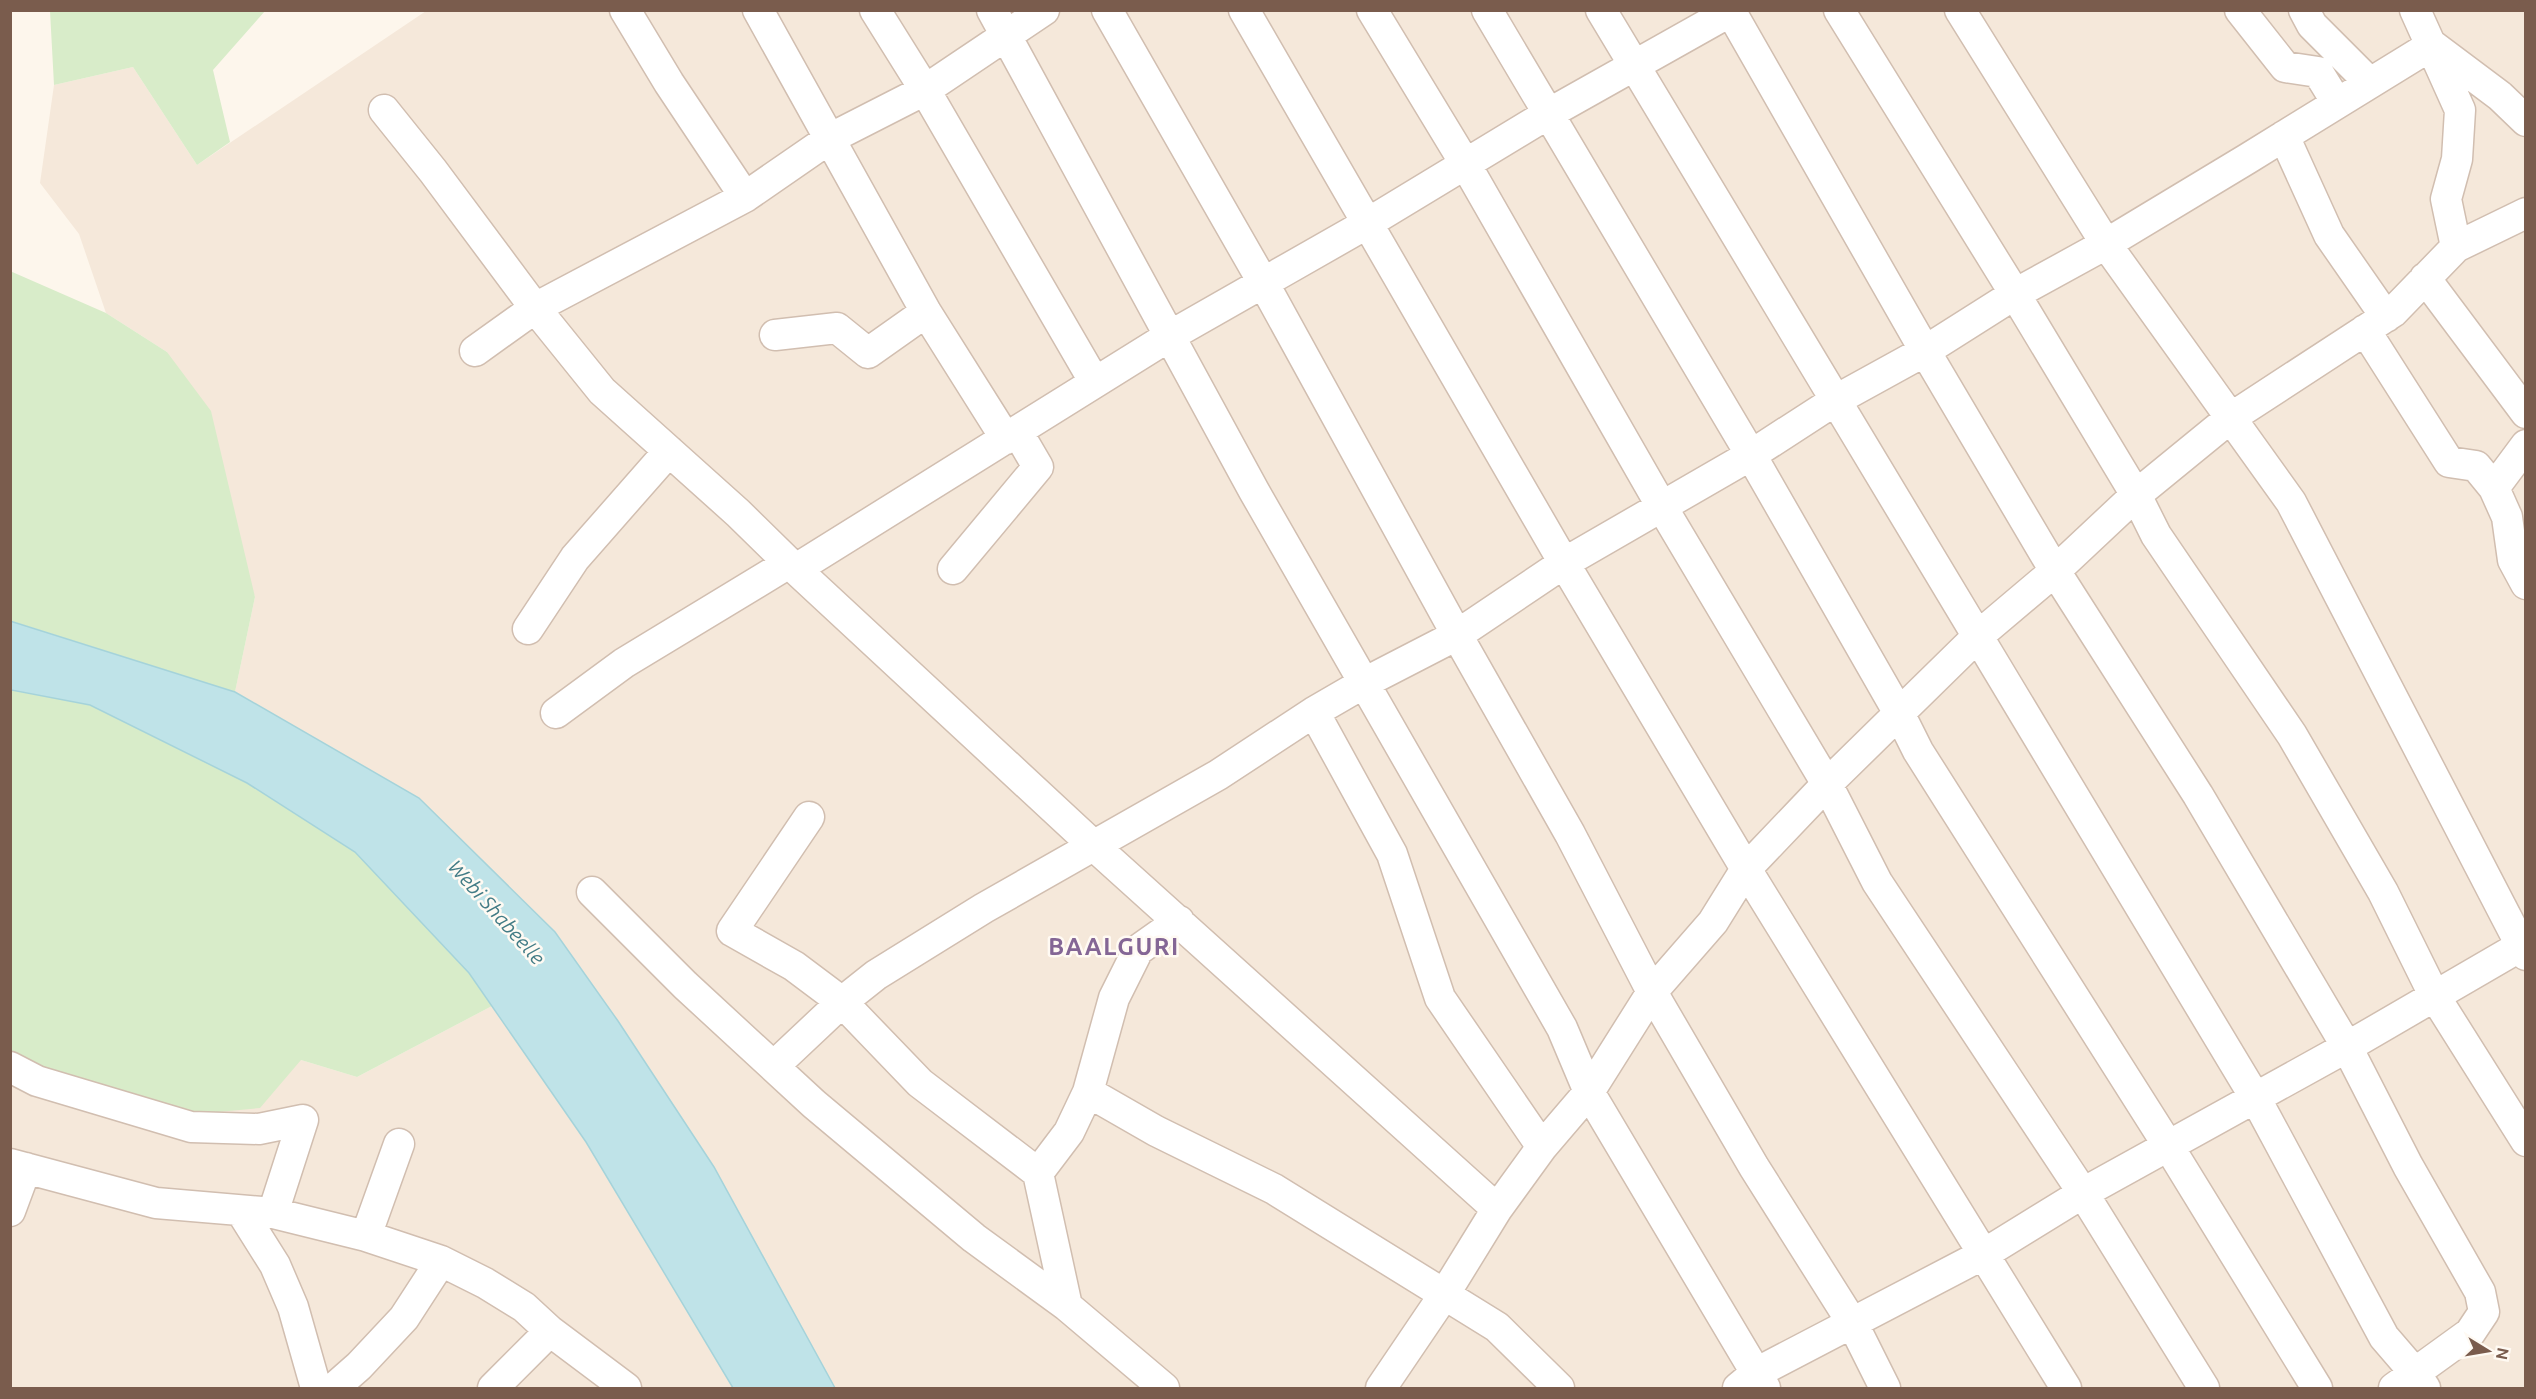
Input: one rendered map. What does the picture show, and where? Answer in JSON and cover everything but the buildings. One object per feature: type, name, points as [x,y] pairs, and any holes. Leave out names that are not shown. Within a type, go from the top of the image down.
[{"type":"street","points":[[625,10],[669,83],[746,197]]},
{"type":"street","points":[[758,10],[926,312],[1011,435],[1038,467],[953,569]]},
{"type":"street","points":[[875,10],[925,90],[1094,381]]},
{"type":"street","points":[[475,351],[535,308],[746,197],[829,139],[925,90],[998,23],[1044,10]]},
{"type":"street","points":[[1107,10],[1264,284],[1457,635],[1570,834],[1652,992],[1754,1167],[1853,1324],[1885,1389]]},
{"type":"street","points":[[1244,10],[1564,563],[1746,869],[2066,1389]]},
{"type":"street","points":[[1372,10],[1466,165],[1662,507],[1827,784],[1877,882],[2083,1193],[2204,1389]]},
{"type":"street","points":[[1487,10],[1751,455],[1900,715],[1918,752],[2169,1147],[2317,1389]]},
{"type":"street","points":[[556,713],[624,663],[1011,435],[1168,336],[1264,284],[1548,114],[1636,66],[1732,11],[1925,351],[2055,571],[2198,795],[2347,1047],[2408,1167],[2480,1292],[2484,1312],[2470,1333],[2411,1383],[2384,1338],[2256,1099],[1636,66],[1601,10]]},
{"type":"street","points":[[1839,10],[2015,294],[2136,495],[2156,535],[2292,735],[2383,892],[2434,995],[2526,1141]]},
{"type":"street","points":[[998,23],[1168,336],[1562,1028],[1589,1092],[1753,1383],[1853,1324],[1984,1254],[2083,1193],[2256,1099],[2434,995],[2524,948],[2291,502],[2106,244],[1960,10]]},
{"type":"street","points":[[2240,10],[2285,67],[2318,72],[2337,103]]},
{"type":"street","points":[[2304,10],[2312,25],[2369,82]]},
{"type":"street","points":[[2415,10],[2460,110],[2457,159],[2446,199],[2456,247]]},
{"type":"street","points":[[774,1066],[842,1002],[876,975],[984,908],[1218,775],[1364,682],[1457,635],[1564,563],[1751,455],[1836,400],[1925,351],[2015,294],[2106,244],[2432,45]]},
{"type":"street","points":[[2432,45],[2500,96],[2526,121]]},
{"type":"street","points":[[384,110],[433,171],[535,308],[603,391],[738,513],[792,566],[1093,845],[1497,1209]]},
{"type":"street","points":[[2284,136],[2330,235],[2449,462],[2476,466],[2494,488],[2508,517],[2513,560],[2526,584]]},
{"type":"street","points":[[1383,1388],[1497,1209],[1542,1147],[1589,1092],[1652,992],[1713,922],[1746,869],[1827,784],[1900,715],[1978,636],[2055,571],[2136,495],[2229,418],[2393,312],[2456,247],[2526,213]]},
{"type":"street","points":[[2425,278],[2526,413]]},
{"type":"street","points":[[775,334],[837,328],[868,353],[926,312]]},
{"type":"street","points":[[2494,488],[2526,445]]},
{"type":"street","points":[[528,629],[574,558],[669,451]]},
{"type":"street","points":[[1314,712],[1392,854],[1440,998],[1542,1147]]},
{"type":"street","points":[[809,817],[732,931],[794,966],[842,1002],[920,1083],[1038,1173],[1067,1306]]},
{"type":"street","points":[[592,892],[686,985],[814,1104],[974,1238],[1067,1306],[1164,1389]]},
{"type":"street","points":[[1038,1173],[1069,1132],[1088,1092],[1114,998],[1138,950],[1179,921]]},
{"type":"street","points":[[10,1067],[37,1081],[191,1127],[231,1130],[259,1129],[303,1120],[273,1213]]},
{"type":"street","points":[[1088,1092],[1156,1131],[1274,1189],[1497,1327],[1559,1389]]},
{"type":"street","points":[[366,1236],[399,1144]]},
{"type":"street","points":[[10,1211],[18,1166],[156,1203],[273,1213],[366,1236],[441,1261],[524,1306],[608,1383]]},
{"type":"street","points":[[241,1211],[274,1265],[293,1307],[316,1389]]},
{"type":"street","points":[[334,1389],[404,1318],[441,1261]]},
{"type":"street","points":[[493,1389],[550,1331]]},
{"type":"shaded area","points":[[426,11],[2525,11],[2525,1388],[835,1388],[714,1167],[618,1021],[555,932],[419,798],[235,692],[255,597],[167,352],[106,313],[79,234],[40,183],[54,85],[133,67],[197,165]]},
{"type":"shaded area","points":[[492,1006],[586,1142],[733,1388],[11,1388],[11,1051],[46,1072],[301,1060],[357,1077]]},
{"type":"green space","points":[[50,11],[265,11],[213,70],[230,142],[197,165],[133,67],[54,85]]},
{"type":"green space","points":[[10,271],[106,313],[167,352],[211,411],[255,597],[235,692],[11,621]]},
{"type":"green space","points":[[11,690],[90,705],[247,783],[355,852],[469,973],[492,1006],[357,1077],[301,1060],[260,1108],[196,1114],[46,1072],[11,1051]]},
{"type":"water","name":"Webi Shabeelle","points":[[10,621],[235,692],[419,798],[555,932],[618,1021],[714,1167],[835,1388],[733,1388],[586,1142],[469,973],[355,852],[247,783],[90,705],[11,690]]},
{"type":"district","name":"BAALGURI","points":[[1114,946]]}]
